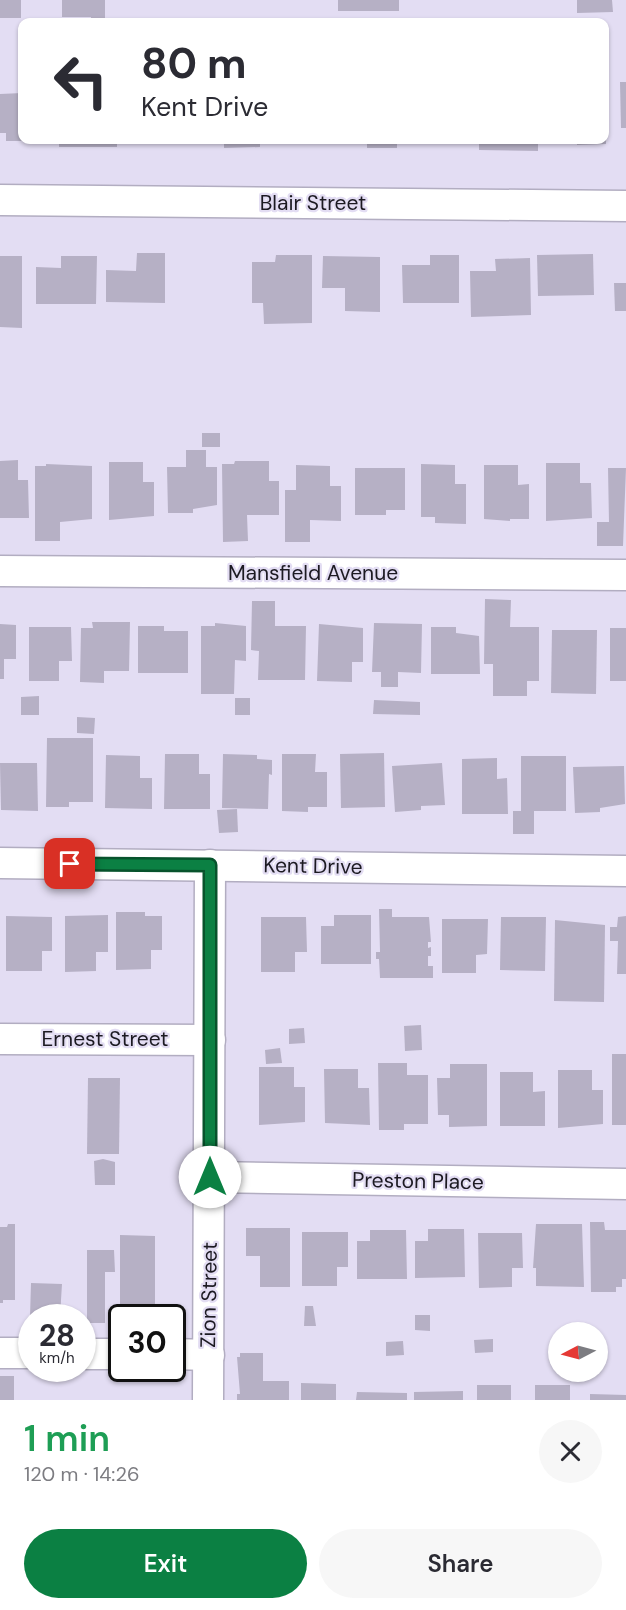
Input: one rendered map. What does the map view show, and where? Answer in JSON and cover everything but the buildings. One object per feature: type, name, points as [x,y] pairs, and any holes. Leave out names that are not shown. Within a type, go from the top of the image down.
[{"type":"street","name":"Blair Street","points":[[0,200],[626,206]]},
{"type":"street","name":"Mansfield Avenue","points":[[0,571],[626,576]]},
{"type":"street","name":"Kent Drive","points":[[0,863],[626,871]]},
{"type":"street","name":"Zion Street","points":[[208,1400],[210,865]]},
{"type":"street","name":"Ernest Street","points":[[0,1039],[210,1040]]},
{"type":"street","name":"Preston Place","points":[[210,1177],[626,1184]]},
{"type":"street","points":[[0,1353],[18,1353]]},
{"type":"street","points":[[186,1354],[208,1355]]},
{"type":"route","points":[[70,864],[210,865],[210,1177]]}]
